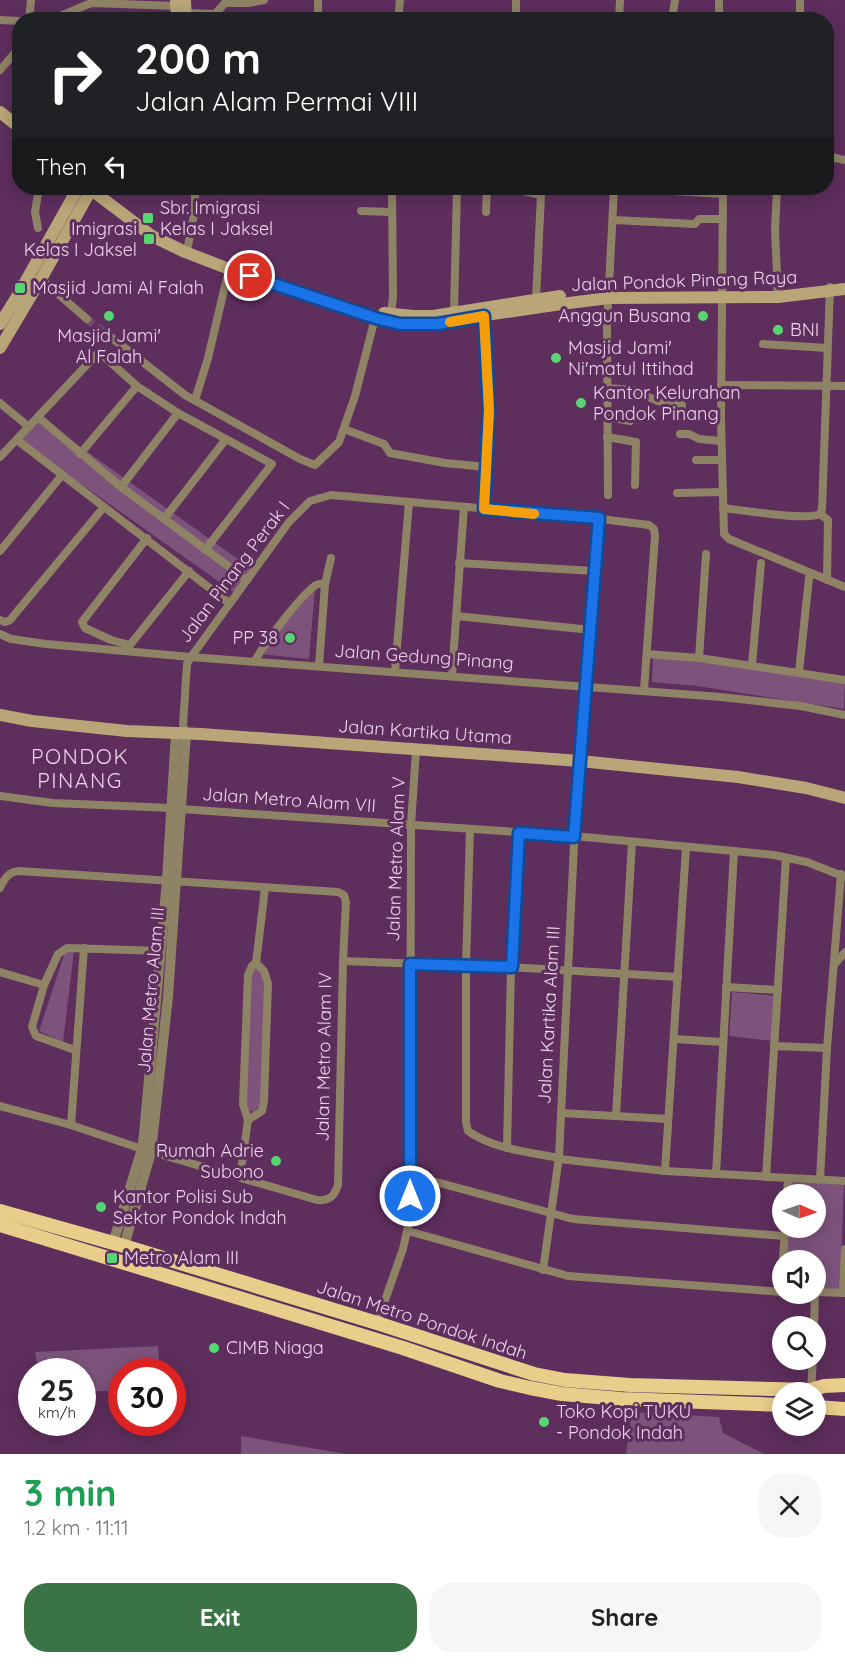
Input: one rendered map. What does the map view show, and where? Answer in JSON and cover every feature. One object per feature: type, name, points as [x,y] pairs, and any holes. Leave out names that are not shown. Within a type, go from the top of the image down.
[{"type":"highway","name":"Jalan Metro Pondok Indah","points":[[0,1211],[118,1244],[377,1323],[517,1369],[565,1380],[630,1385],[772,1390]]},
{"type":"highway","name":"Jalan Metro Pondok Indah","points":[[0,1224],[530,1388],[562,1394],[621,1399],[772,1405]]},
{"type":"highway","name":"Jalan Metro Pondok Indah","points":[[826,1386],[845,1385]]},
{"type":"highway","points":[[826,1408],[845,1409]]},
{"type":"main road","points":[[0,103],[12,113]]},
{"type":"main road","points":[[0,112],[12,122]]},
{"type":"main road","points":[[0,324],[42,279],[87,195]]},
{"type":"main road","points":[[0,348],[24,297],[87,195]]},
{"type":"main road","name":"Jalan Pondok Pinang Raya","points":[[100,195],[152,236],[185,252],[375,318],[483,312],[561,304],[609,295]]},
{"type":"main road","name":"Jalan Pondok Pinang Raya","points":[[102,195],[154,228],[188,246],[390,318],[419,325],[537,299],[609,295],[778,294],[845,284]]},
{"type":"main road","name":"Jalan Pondok Pinang Raya","points":[[830,288],[845,289]]},
{"type":"main road","name":"Jalan Kartika Utama","points":[[0,715],[57,724],[182,730],[580,761],[738,777],[806,788],[845,798]]},
{"type":"street","points":[[218,12],[225,3],[249,3],[264,0]]},
{"type":"street","points":[[68,12],[91,1],[198,12]]},
{"type":"street","points":[[0,70],[12,56]]},
{"type":"street","points":[[38,195],[35,212],[38,228]]},
{"type":"street","points":[[188,246],[194,218],[195,195]]},
{"type":"street","points":[[390,318],[392,195]]},
{"type":"street","points":[[454,312],[457,195]]},
{"type":"street","points":[[486,212],[487,195]]},
{"type":"street","points":[[537,299],[541,195]]},
{"type":"street","points":[[608,495],[607,388],[614,195]]},
{"type":"street","points":[[723,195],[721,441],[726,538],[845,586]]},
{"type":"street","points":[[777,195],[775,230],[778,294]]},
{"type":"street","points":[[361,211],[392,212]]},
{"type":"street","points":[[612,220],[695,224],[699,219],[723,219]]},
{"type":"street","points":[[195,400],[208,358],[229,269]]},
{"type":"street","points":[[42,279],[87,320]]},
{"type":"street","points":[[723,508],[815,517],[820,514],[830,288]]},
{"type":"street","points":[[483,312],[489,397],[484,509]]},
{"type":"street","points":[[112,338],[185,395],[300,459],[315,465],[339,442],[355,396],[375,318]]},
{"type":"street","points":[[763,344],[827,348]]},
{"type":"street","points":[[0,457],[96,354],[103,355],[137,386],[178,413],[272,464],[205,550]]},
{"type":"street","points":[[80,454],[137,386]]},
{"type":"street","points":[[721,386],[845,386]]},
{"type":"street","points":[[607,388],[632,390],[656,401],[682,405],[681,415],[721,419]]},
{"type":"street","points":[[0,403],[29,427]]},
{"type":"street","points":[[121,487],[178,413]]},
{"type":"street","points":[[38,417],[121,487],[247,580]]},
{"type":"street","points":[[607,417],[630,421]]},
{"type":"street","points":[[344,429],[386,445],[390,453],[445,463],[486,467]]},
{"type":"street","points":[[680,434],[689,434],[699,440],[721,441]]},
{"type":"street","points":[[607,437],[636,442],[635,485]]},
{"type":"street","points":[[164,519],[226,439]]},
{"type":"street","points":[[17,440],[229,603]]},
{"type":"street","points":[[696,460],[722,460]]},
{"type":"street","points":[[0,551],[62,475]]},
{"type":"street","points":[[677,493],[723,492]]},
{"type":"street","name":"Jalan Pinang Perak I","points":[[182,730],[187,666],[191,657],[289,522],[310,501],[331,495],[599,518],[649,525],[654,529],[647,654]]},
{"type":"street","points":[[395,671],[409,502]]},
{"type":"street","points":[[4,621],[104,507]]},
{"type":"street","points":[[452,675],[464,507]]},
{"type":"street","points":[[820,514],[828,521],[827,580]]},
{"type":"street","name":"Jalan Kartika Alam III","points":[[543,1270],[559,1159],[574,837],[599,518]]},
{"type":"street","points":[[147,538],[82,622],[85,628],[111,640],[127,645],[132,643],[189,571]]},
{"type":"street","points":[[699,658],[706,554]]},
{"type":"street","points":[[319,666],[325,584],[331,558]]},
{"type":"street","points":[[459,563],[595,571]]},
{"type":"street","points":[[752,665],[761,563]]},
{"type":"street","points":[[799,672],[809,578]]},
{"type":"street","points":[[255,662],[302,600],[317,585],[325,584]]},
{"type":"street","points":[[456,616],[591,630]]},
{"type":"street","name":"Jalan Gedung Pinang","points":[[0,634],[11,639],[46,644],[191,657],[452,675],[760,701],[845,715]]},
{"type":"street","points":[[644,690],[647,654],[699,658],[845,680]]},
{"type":"street","name":"Jalan Metro Alam III","points":[[118,1244],[147,1151],[168,997],[172,880],[182,730]]},
{"type":"street","name":"Jalan Metro Alam V","points":[[377,1323],[408,1231],[410,1217],[411,825],[416,750]]},
{"type":"street","name":"Jalan Metro Alam VII","points":[[0,796],[53,803],[176,808],[734,851],[807,862],[843,876]]},
{"type":"street","points":[[470,829],[466,965],[466,1122],[468,1131],[507,1148],[559,1159],[665,1171],[845,1181]]},
{"type":"street","points":[[507,1148],[512,967],[519,833]]},
{"type":"street","points":[[616,1116],[632,842]]},
{"type":"street","points":[[665,1171],[686,847]]},
{"type":"street","points":[[716,1174],[734,851]]},
{"type":"street","points":[[766,1177],[786,858]]},
{"type":"street","name":"Jalan Metro Alam IV","points":[[0,888],[7,876],[19,871],[338,892],[344,895],[346,902],[339,1185],[331,1198],[317,1200],[147,1151],[71,1125],[0,1106]]},
{"type":"street","points":[[820,1180],[827,1048],[843,876]]},
{"type":"street","name":"Jalan Metro Alam III","points":[[147,1151],[160,951],[172,880]]},
{"type":"street","points":[[240,1178],[248,1120],[243,1104],[248,975],[249,970],[256,963],[265,888]]},
{"type":"street","points":[[75,1050],[33,1033],[32,1027],[44,985],[58,954],[67,948],[160,951]]},
{"type":"street","points":[[71,1125],[84,948]]},
{"type":"street","points":[[834,965],[845,952]]},
{"type":"street","points":[[343,962],[512,967],[678,977]]},
{"type":"street","points":[[248,1120],[261,1111],[264,1101],[268,984],[264,971],[256,963]]},
{"type":"street","points":[[0,972],[44,985]]},
{"type":"street","points":[[726,987],[778,990]]},
{"type":"street","points":[[674,1039],[723,1042]]},
{"type":"street","points":[[774,1046],[827,1048]]},
{"type":"street","points":[[561,1113],[668,1119]]},
{"type":"street","points":[[410,1175],[552,1214],[604,1222],[772,1230]]},
{"type":"street","points":[[788,1179],[788,1184]]},
{"type":"street","points":[[408,1231],[568,1276],[597,1280],[772,1291]]},
{"type":"street","points":[[826,1292],[844,1293],[845,1249]]},
{"type":"shaded area","points":[[40,418],[253,570],[235,593],[19,440]]},
{"type":"shaded area","points":[[315,589],[309,659],[259,654]]},
{"type":"shaded area","points":[[653,656],[845,680],[844,709],[697,686],[652,682]]},
{"type":"shaded area","points":[[74,951],[63,1042],[39,1031],[65,952]]},
{"type":"shaded area","points":[[258,967],[266,981],[262,1104],[254,1112],[245,1108],[250,977],[253,969]]},
{"type":"shaded area","points":[[732,992],[778,996],[774,1041],[729,1036]]},
{"type":"shaded area","points":[[789,1182],[826,1184],[789,1184]]},
{"type":"shaded area","points":[[826,1184],[844,1185],[840,1289],[826,1289],[826,1250],[786,1250],[787,1238],[826,1238]]},
{"type":"shaded area","points":[[158,1346],[159,1358],[108,1358],[108,1391],[96,1391],[96,1358],[36,1358],[35,1352]]},
{"type":"shaded area","points":[[632,1412],[719,1417],[723,1433],[764,1454],[626,1454]]},
{"type":"shaded area","points":[[241,1436],[346,1454],[241,1454]]},
{"type":"tunnel","points":[[87,319],[112,338]]},
{"type":"slow traffic","points":[[450,322],[484,316],[489,424],[484,509],[534,514]]},
{"type":"place","name":"Sbr. Imigrasi Kelas I Jaksel","points":[[148,218]]},
{"type":"place","name":"Imigrasi Kelas I Jaksel","points":[[149,239]]},
{"type":"place","name":"Masjid Jami Al Falah","points":[[20,288]]},
{"type":"place","name":"Masjid Jami' Al Falah","points":[[109,316]]},
{"type":"place","name":"Anggun Busana","points":[[703,316]]},
{"type":"place","name":"BNI","points":[[778,330]]},
{"type":"place","name":"Masjid Jami' Ni'matul Ittihad","points":[[556,358]]},
{"type":"place","name":"Kantor Kelurahan Pondok Pinang","points":[[581,403]]},
{"type":"place","name":"PP 38","points":[[290,638]]},
{"type":"place","name":"Rumah Adrie Subono","points":[[276,1161]]},
{"type":"place","name":"Kantor Polisi Sub Sektor Pondok Indah","points":[[101,1207]]},
{"type":"place","name":"Metro Alam III","points":[[112,1258]]},
{"type":"place","name":"CIMB Niaga","points":[[214,1348]]},
{"type":"place","name":"Toko Kopi TUKU - Pondok Indah","points":[[544,1422]]},
{"type":"district","name":"PONDOK PINANG","points":[[80,769]]},
{"type":"route","points":[[250,276],[375,318],[400,324],[438,324],[484,316],[489,424],[484,509],[599,518],[574,837],[519,833],[512,967],[410,964],[410,1196]]}]
